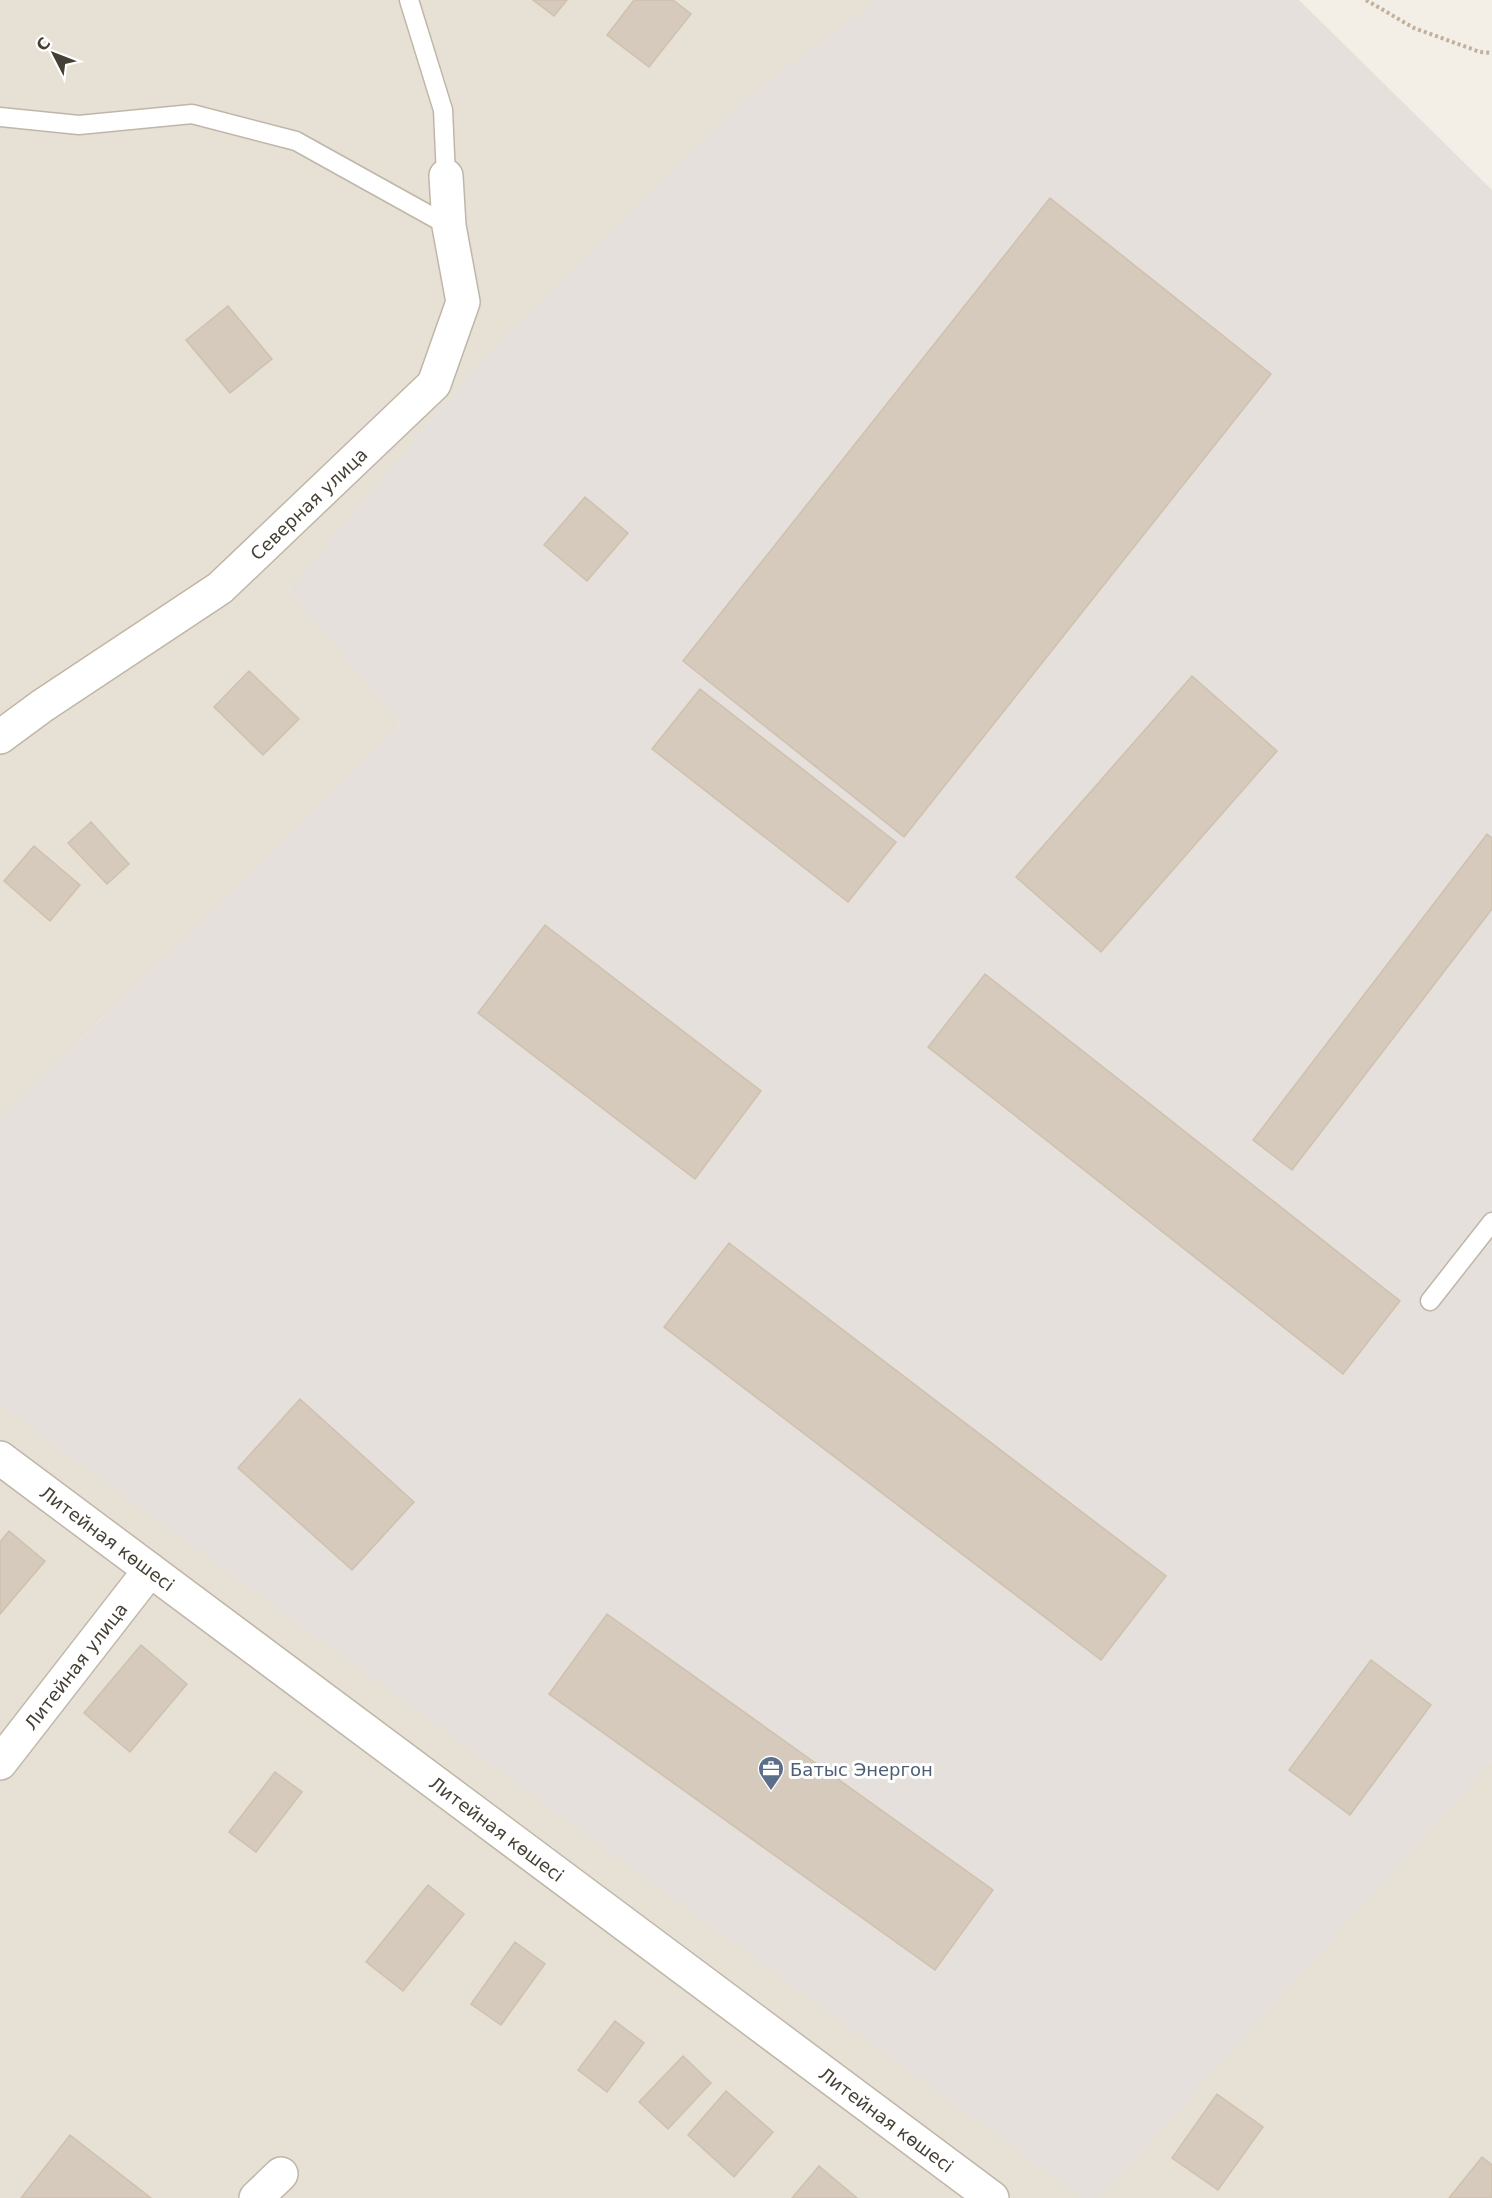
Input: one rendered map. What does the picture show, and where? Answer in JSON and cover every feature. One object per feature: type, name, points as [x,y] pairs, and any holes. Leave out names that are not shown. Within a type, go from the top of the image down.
[{"type":"street","name":"Северная улица","points":[[0,737],[42,706],[220,588],[434,384],[463,302],[449,226],[446,176]]},
{"type":"street","name":"Литейная көшесі","points":[[0,1458],[993,2198]]},
{"type":"street","name":"Литейная улица","points":[[0,1763],[150,1570]]},
{"type":"street","points":[[256,2198],[281,2174]]},
{"type":"lane","points":[[409,0],[443,110],[446,176]]},
{"type":"lane","points":[[0,117],[79,125],[192,114],[296,141],[449,226]]},
{"type":"lane","points":[[1430,1301],[1492,1222]]},
{"type":"path","points":[[1366,0],[1414,28],[1480,52],[1492,53]]},
{"type":"shaded area","points":[[0,0],[877,0],[749,96],[498,341],[288,590],[401,725],[0,1118]]},
{"type":"shaded area","points":[[877,0],[1299,0],[1492,190],[1492,1761],[1100,2198],[1082,2198],[0,1405],[0,1118],[401,725],[288,590],[498,341],[749,95]]},
{"type":"shaded area","points":[[0,1405],[1082,2198],[0,2198]]},
{"type":"shaded area","points":[[1492,1761],[1492,2198],[1100,2198]]},
{"type":"building","points":[[533,0],[567,0],[554,16]]},
{"type":"building","points":[[634,0],[673,0],[691,14],[649,67],[607,35]]},
{"type":"building","points":[[1050,198],[1271,374],[904,837],[683,661]]},
{"type":"building","points":[[228,306],[272,359],[230,393],[186,340]]},
{"type":"building","points":[[585,497],[628,533],[587,581],[544,545]]},
{"type":"building","points":[[249,671],[299,719],[263,755],[214,707]]},
{"type":"building","points":[[1192,676],[1277,751],[1101,952],[1016,877]]},
{"type":"building","points":[[700,689],[896,842],[848,902],[652,749]]},
{"type":"building","points":[[91,822],[129,864],[107,884],[68,843]]},
{"type":"building","points":[[1487,834],[1492,838],[1492,909],[1292,1170],[1253,1140]]},
{"type":"building","points":[[34,846],[80,885],[50,921],[4,881]]},
{"type":"building","points":[[545,925],[761,1091],[695,1179],[478,1013]]},
{"type":"building","points":[[985,974],[1400,1301],[1343,1374],[928,1047]]},
{"type":"building","points":[[729,1243],[1166,1576],[1101,1660],[664,1327]]},
{"type":"building","points":[[300,1399],[414,1502],[352,1570],[238,1468]]},
{"type":"building","points":[[9,1531],[45,1561],[0,1614],[0,1542]]},
{"type":"building","name":"Батыс Энергон","points":[[607,1614],[993,1890],[935,1970],[549,1694]]},
{"type":"building","points":[[141,1645],[187,1684],[130,1752],[84,1713]]},
{"type":"building","points":[[1371,1660],[1431,1705],[1350,1815],[1289,1770]]},
{"type":"building","points":[[275,1772],[302,1792],[256,1852],[229,1832]]},
{"type":"building","points":[[428,1885],[464,1914],[403,1991],[366,1962]]},
{"type":"building","points":[[515,1942],[545,1964],[501,2025],[471,2004]]},
{"type":"building","points":[[615,2021],[644,2043],[607,2092],[578,2070]]},
{"type":"building","points":[[683,2056],[711,2083],[668,2129],[639,2102]]},
{"type":"building","points":[[726,2091],[773,2132],[734,2177],[688,2135]]},
{"type":"building","points":[[1217,2094],[1263,2127],[1218,2190],[1172,2158]]},
{"type":"building","points":[[70,2135],[151,2198],[21,2198]]},
{"type":"building","points":[[1482,2157],[1492,2165],[1492,2198],[1449,2198]]},
{"type":"building","points":[[819,2166],[857,2198],[792,2198]]},
{"type":"place","name":"Батыс Энергон","points":[[771,1792]]}]
